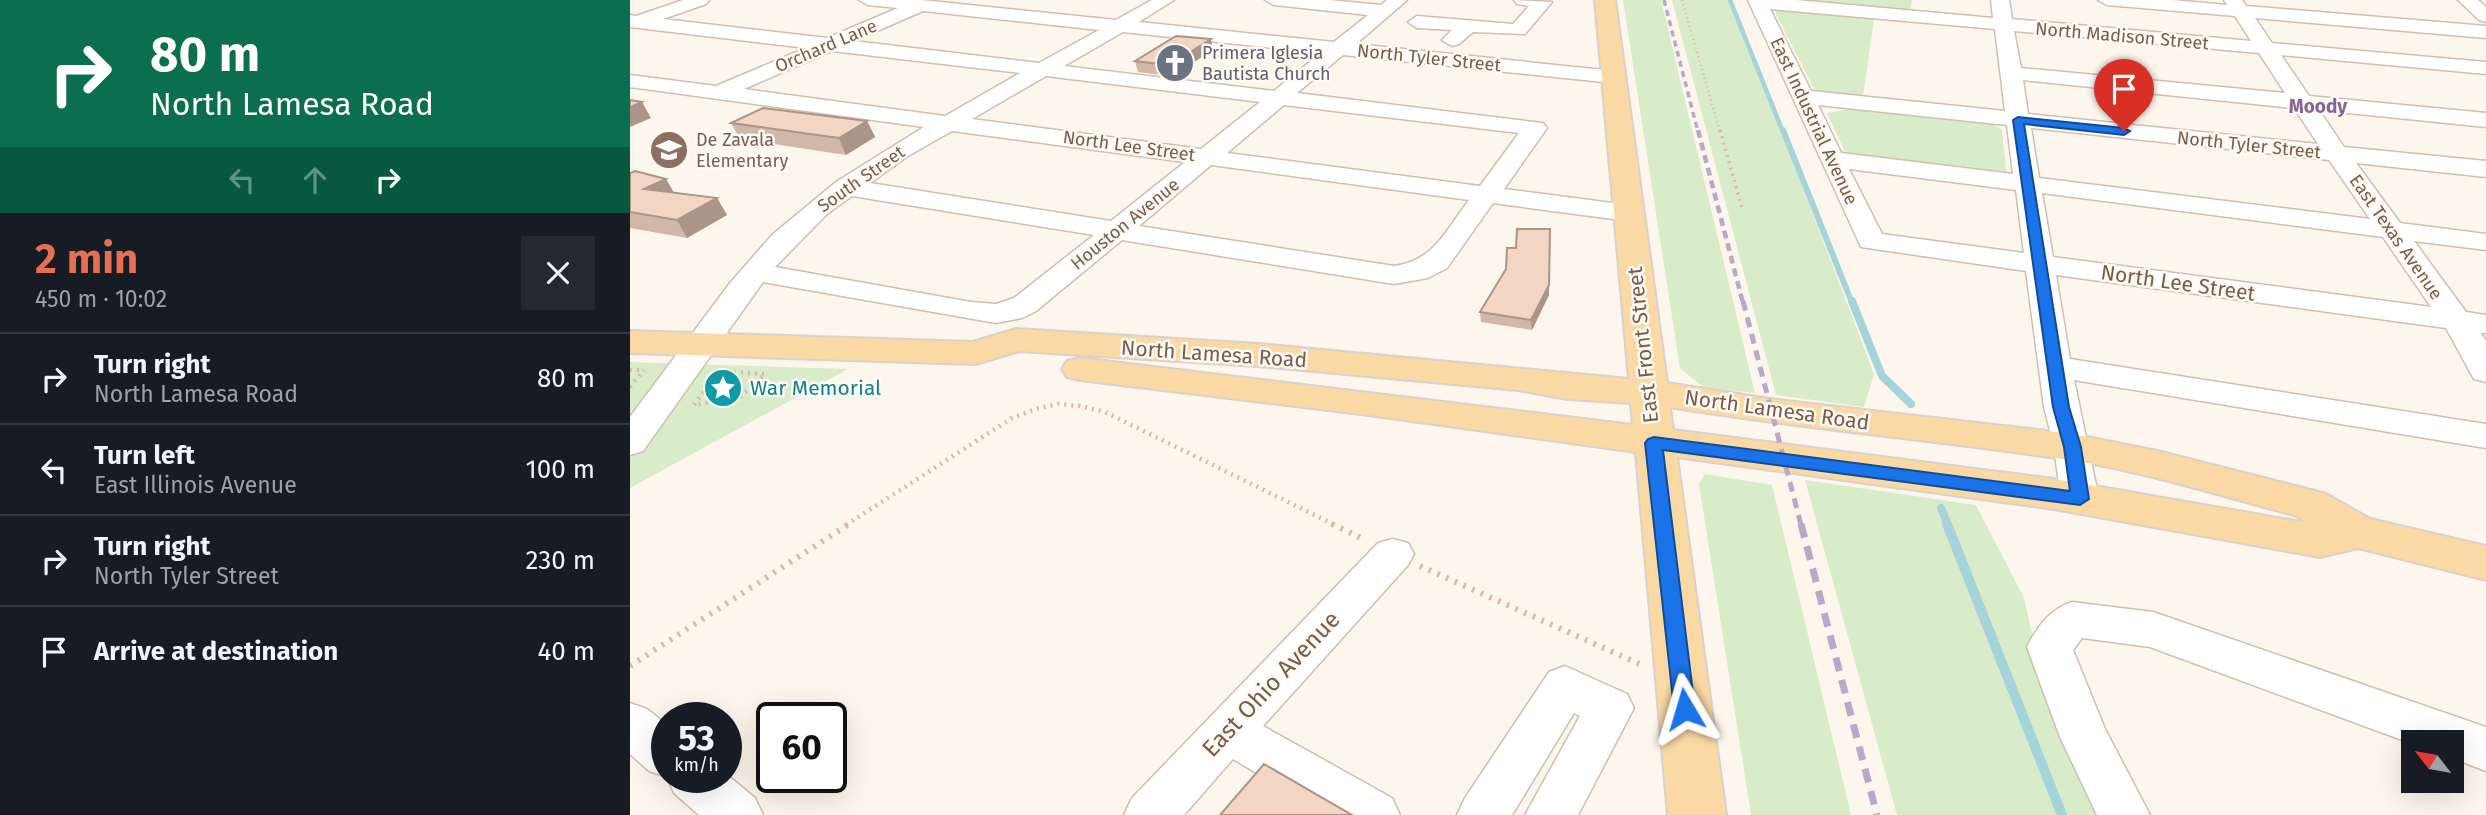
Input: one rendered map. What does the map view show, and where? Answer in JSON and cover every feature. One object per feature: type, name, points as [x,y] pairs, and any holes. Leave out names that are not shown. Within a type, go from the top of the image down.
[{"type":"main road","name":"East Front Street","points":[[1605,0],[1697,815]]},
{"type":"main road","name":"North Lamesa Road","points":[[630,342],[710,360],[976,353],[1016,340],[1258,355],[1491,376],[1568,387],[1649,391],[1770,411],[2072,447],[2157,465],[2311,505],[2358,532],[2486,563]]},
{"type":"main road","name":"North Lamesa Road","points":[[976,353],[992,364],[1100,371],[1273,394],[1361,402],[2080,499],[2320,541],[2358,532]]},
{"type":"street","points":[[632,23],[700,0]]},
{"type":"street","name":"North Tyler Street","points":[[868,0],[927,3],[1119,26],[1613,77]]},
{"type":"street","name":"South Street","points":[[630,443],[710,360],[755,272],[782,241],[845,187],[899,151],[1165,0]]},
{"type":"street","points":[[1274,0],[1391,6]]},
{"type":"street","points":[[1417,22],[1517,30],[1543,2],[1523,0]]},
{"type":"street","points":[[2107,0],[2236,6],[2486,33]]},
{"type":"street","points":[[2467,0],[2486,16]]},
{"type":"street","name":"North Madison Street","points":[[1757,1],[2002,13],[2264,49],[2486,68]]},
{"type":"street","name":"East Industrial Avenue","points":[[1757,1],[1871,242]]},
{"type":"street","name":"Orchard Lane","points":[[720,92],[927,3]]},
{"type":"street","name":"Houston Avenue","points":[[755,272],[990,314],[1013,312],[1023,308],[1391,6]]},
{"type":"street","name":"East Texas Avenue","points":[[2236,6],[2337,154],[2456,320],[2486,372]]},
{"type":"street","points":[[1431,58],[1495,7]]},
{"type":"street","points":[[2002,13],[2061,407],[2072,447],[2080,499]]},
{"type":"street","points":[[632,23],[1535,128],[1437,262],[1418,272],[1394,275],[845,187]]},
{"type":"street","points":[[2011,73],[2486,120]]},
{"type":"street","name":"North Lee Street","points":[[630,81],[1628,213]]},
{"type":"street","name":"North Tyler Street","points":[[1803,97],[2486,170]]},
{"type":"street","points":[[1832,159],[2486,242]]},
{"type":"street","name":"North Lee Street","points":[[1871,242],[2486,324]]},
{"type":"street","points":[[2055,367],[2486,436]]},
{"type":"street","name":"East Ohio Avenue","points":[[1150,815],[1393,554]]},
{"type":"street","points":[[2124,815],[2084,737],[2049,647],[2071,619],[2153,630],[2486,749]]},
{"type":"street","points":[[1483,815],[1565,686],[1610,708],[1551,815]]},
{"type":"street","points":[[630,724],[651,742]]},
{"type":"street","points":[[1228,732],[1374,815]]},
{"type":"street","points":[[711,793],[737,815]]},
{"type":"path","points":[[1682,0],[1742,208]]},
{"type":"path","points":[[710,360],[727,372],[765,374],[740,397],[694,405],[710,360]]},
{"type":"path","points":[[630,370],[644,370],[630,387]]},
{"type":"path","points":[[630,666],[1012,418],[1034,407],[1079,403],[1105,412],[1393,554],[1681,683]]},
{"type":"green space","points":[[1623,0],[1661,0],[1755,393],[1704,388],[1680,368]]},
{"type":"green space","points":[[1672,0],[1731,0],[1874,374],[1864,407],[1776,395]]},
{"type":"green space","points":[[1772,0],[1912,0],[1910,13]]},
{"type":"green space","points":[[1784,10],[1874,19],[1863,96],[1815,91],[1775,12]]},
{"type":"green space","points":[[1849,109],[1994,125],[2002,130],[2007,178],[1848,158],[1827,113]]},
{"type":"green space","points":[[630,362],[848,369],[630,488]]},
{"type":"green space","points":[[1705,474],[1772,485],[1851,815],[1751,815],[1699,484]]},
{"type":"green space","points":[[1805,480],[1976,505],[2024,598],[2035,648],[2106,815],[1897,815]]},
{"type":"building","points":[[1176,36],[1211,39],[1169,65],[1135,61]]},
{"type":"building","points":[[630,100],[642,102],[630,107]]},
{"type":"building","points":[[763,108],[867,121],[839,138],[731,123]]},
{"type":"building","points":[[635,171],[666,179],[644,189],[717,198],[677,220],[630,212],[630,173]]},
{"type":"building","points":[[1517,229],[1550,229],[1549,285],[1531,320],[1480,312],[1506,269],[1507,248],[1516,248]]},
{"type":"building","points":[[1264,764],[1352,815],[1220,815]]},
{"type":"waterway","points":[[1730,0],[1783,132]]},
{"type":"waterway","points":[[1783,130],[1852,303]]},
{"type":"waterway","points":[[1852,301],[1882,376],[1911,404]]},
{"type":"waterway","points":[[1941,508],[1948,525]]},
{"type":"waterway","points":[[1947,524],[2062,815]]},
{"type":"railway","points":[[1664,0],[1698,132]]},
{"type":"railway","points":[[1698,130],[1743,303]]},
{"type":"railway","points":[[1743,301],[1801,525]]},
{"type":"railway","points":[[1801,524],[1877,815]]},
{"type":"place","name":"Primera Iglesia Bautista Church","points":[[1175,63]]},
{"type":"place","name":"De Zavala Elementary","points":[[669,150]]},
{"type":"place","name":"War Memorial","points":[[723,388]]},
{"type":"district","name":"Moody","points":[[2318,106]]},
{"type":"route","points":[[1685,709],[1654,443],[2080,499],[2072,447],[2061,407],[2018,120],[2124,131]]}]
